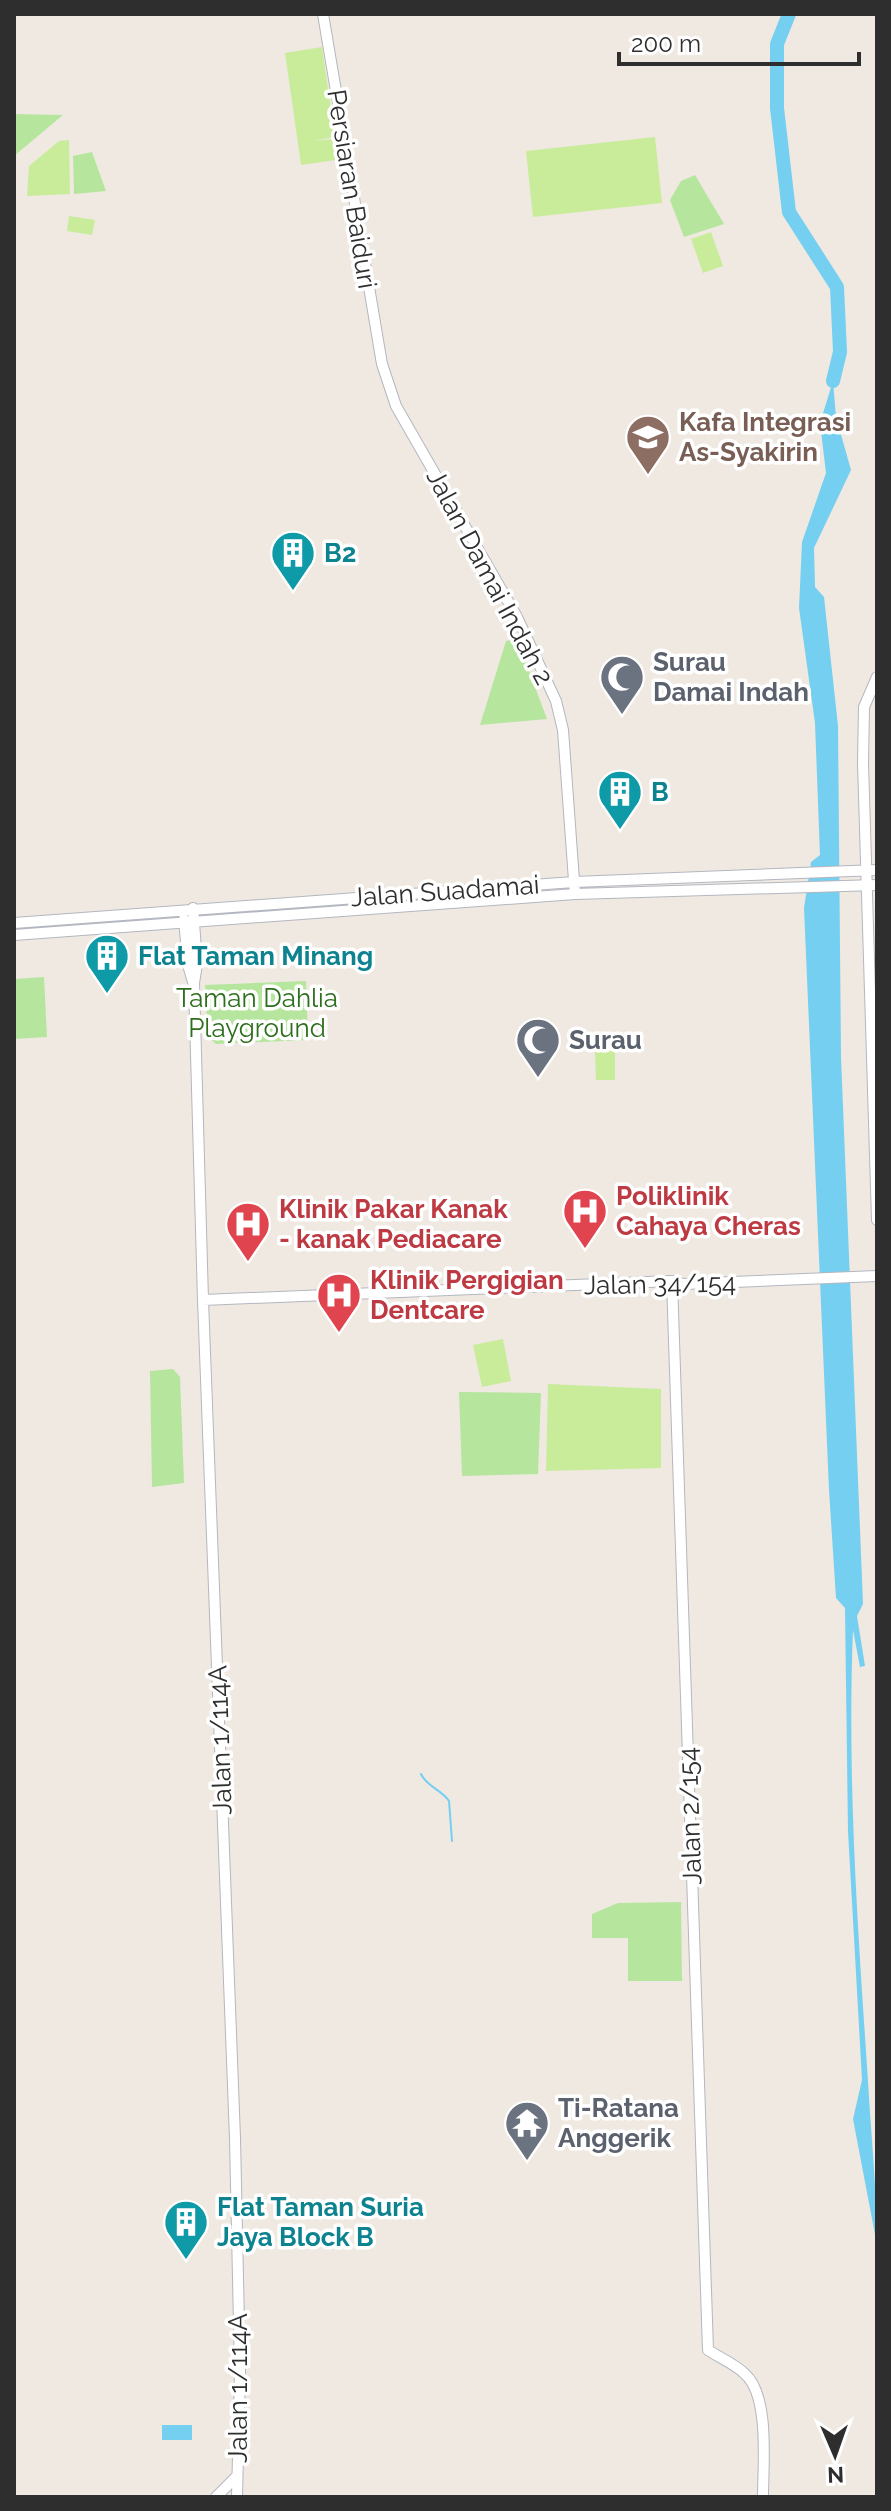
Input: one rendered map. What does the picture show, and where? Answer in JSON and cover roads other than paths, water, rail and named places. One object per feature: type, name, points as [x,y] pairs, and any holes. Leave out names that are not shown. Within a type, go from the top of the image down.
[{"type":"street","name":"Persiaran Baiduri","points":[[323,14],[382,364]]},
{"type":"street","name":"Jalan Damai Indah 2","points":[[382,364],[396,406],[517,617],[556,701],[563,730],[575,894]]},
{"type":"street","points":[[877,677],[864,707],[863,763],[871,870],[877,1220]]},
{"type":"street","name":"Jalan Suadamai","points":[[14,923],[574,882],[871,870]]},
{"type":"street","name":"Jalan Suadamai","points":[[14,935],[575,894],[871,885]]},
{"type":"street","name":"Jalan 1/114A","points":[[188,909],[188,965],[194,983]]},
{"type":"street","points":[[195,949],[202,929],[217,921]]},
{"type":"street","name":"Jalan 1/114A","points":[[189,923],[197,964],[194,983],[203,1300],[235,2138],[240,2372],[237,2497]]},
{"type":"street","points":[[158,926],[174,930],[179,935],[188,965]]},
{"type":"street","name":"Jalan 34/154","points":[[203,1300],[877,1276]]},
{"type":"street","name":"Jalan 2/154","points":[[672,1281],[708,2350],[747,2375],[757,2390],[761,2410],[763,2497]]},
{"type":"street","points":[[216,2497],[237,2476]]},
{"type":"water","points":[[833,381],[836,417],[851,470],[814,548],[815,587],[824,597],[838,726],[841,1057],[863,1604],[857,1616],[865,1666],[860,1667],[853,1630],[852,1799],[877,2245],[853,2119],[862,2080],[848,1831],[845,1608],[836,1598],[829,1490],[804,908],[811,862],[820,855],[815,723],[799,608],[802,542],[826,473],[820,423]]},
{"type":"water","points":[[162,2425],[192,2425],[192,2440],[162,2440]]},
{"type":"waterway","points":[[789,14],[777,44],[777,108],[789,212],[837,287],[840,352],[833,381]]},
{"type":"waterway","points":[[421,1774],[449,1801],[452,1841]]},
{"type":"place","name":"Kafa Integrasi As-Syakirin","points":[[648,476]]},
{"type":"place","name":"B2","points":[[293,592]]},
{"type":"place","name":"Surau Damai Indah","points":[[622,716]]},
{"type":"place","name":"B","points":[[620,831]]},
{"type":"place","name":"Flat Taman Minang","points":[[107,995]]},
{"type":"place","name":"Surau","points":[[538,1079]]},
{"type":"place","name":"Poliklinik Cahaya Cheras","points":[[585,1250]]},
{"type":"place","name":"Klinik Pakar Kanak - kanak Pediacare","points":[[248,1263]]},
{"type":"place","name":"Klinik Pergigian Dentcare","points":[[339,1334]]},
{"type":"place","name":"Ti-Ratana Anggerik","points":[[527,2162]]},
{"type":"place","name":"Flat Taman Suria Jaya Block B","points":[[186,2261]]},
{"type":"park label","name":"Taman Dahlia Playground","points":[[257,1013]]}]
